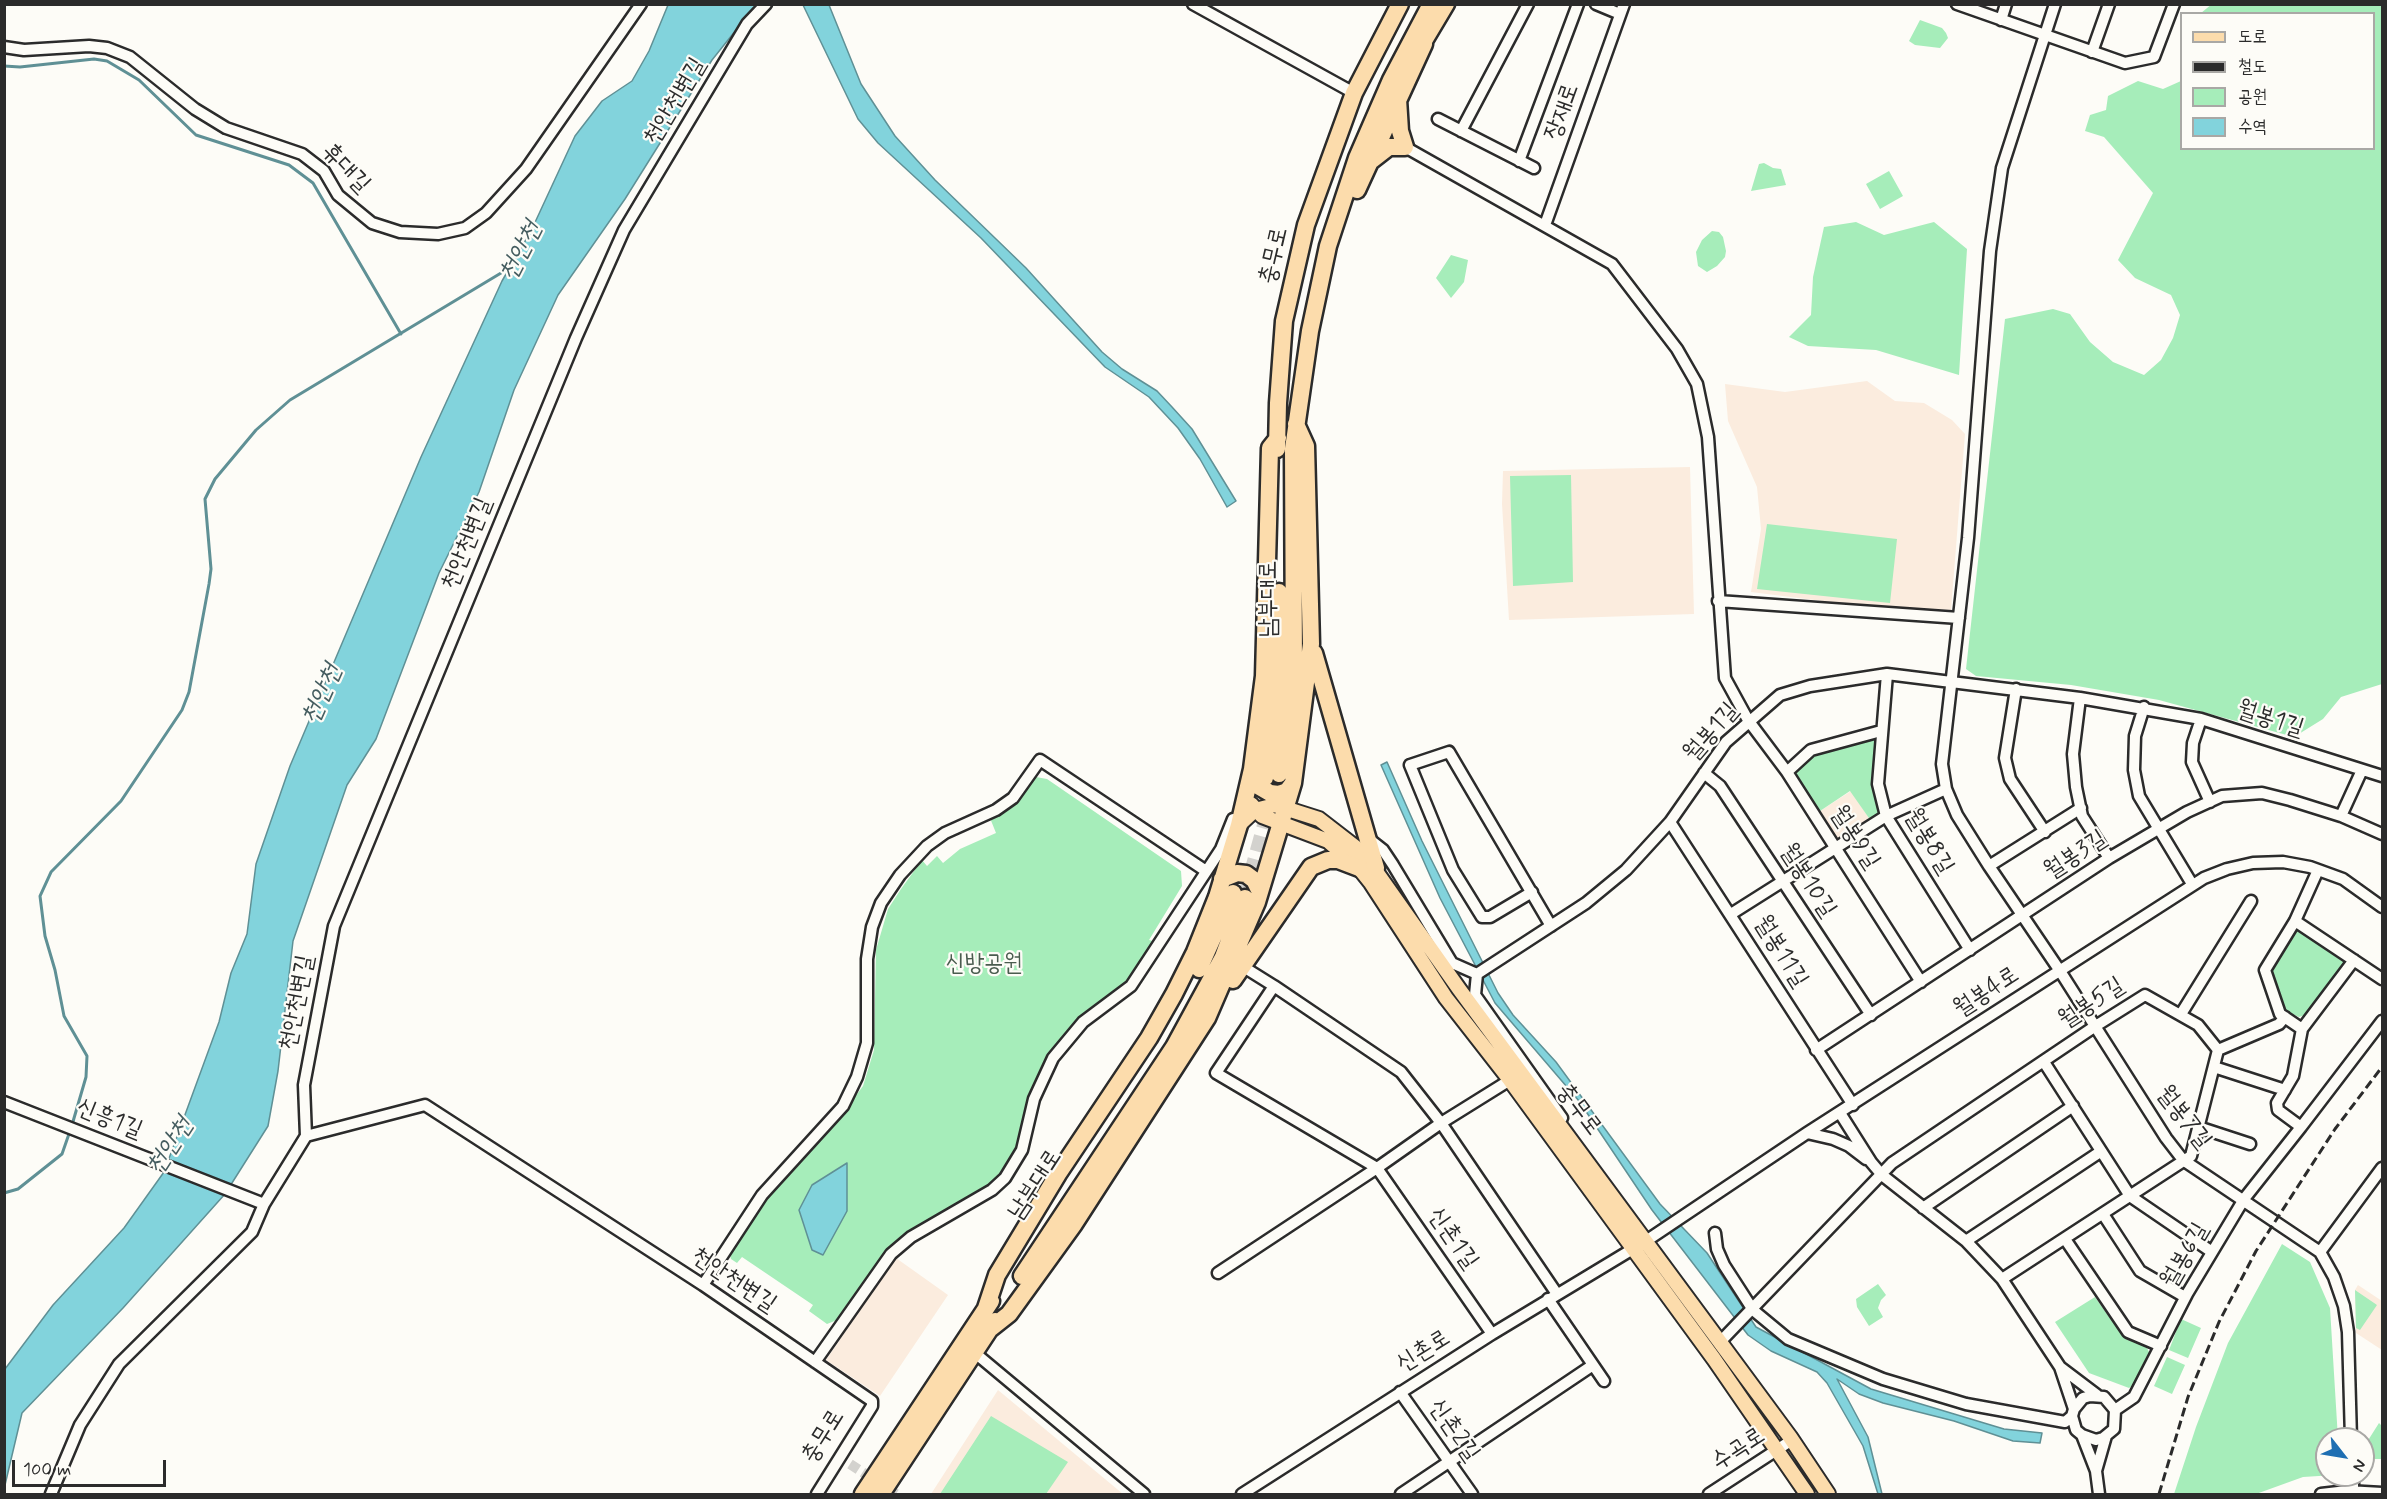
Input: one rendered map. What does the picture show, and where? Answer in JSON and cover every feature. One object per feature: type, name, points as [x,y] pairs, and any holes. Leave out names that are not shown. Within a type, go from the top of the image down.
[{"type":"highway","name":"충무로","points":[[1296,424],[1310,331],[1328,246],[1372,121],[1390,80],[1431,4]]},
{"type":"highway","points":[[1328,246],[1351,206],[1398,98],[1446,4]]},
{"type":"highway","name":"충무로","points":[[1278,438],[1284,321],[1306,225],[1354,93],[1397,7]]},
{"type":"highway","points":[[1390,80],[1424,44]]},
{"type":"highway","points":[[1367,166],[1377,154],[1389,147],[1405,147],[1400,131],[1398,98]]},
{"type":"highway","points":[[1296,424],[1306,446],[1311,644],[1376,868]]},
{"type":"highway","name":"남부대로","points":[[1272,776],[1294,668],[1293,449],[1296,424]]},
{"type":"highway","points":[[1207,1018],[1246,895],[1285,816],[1272,776],[1265,654],[1270,448],[1278,438]]},
{"type":"highway","name":"남부대로","points":[[1272,776],[1278,679],[1278,438]]},
{"type":"highway","points":[[986,1308],[997,1275],[1149,1038],[1195,952],[1222,879],[1247,794],[1272,776],[1311,644]]},
{"type":"highway","points":[[990,1329],[1009,1314],[1074,1224],[1207,1018],[1311,867],[1328,860],[1338,860],[1359,868]]},
{"type":"highway","points":[[1222,879],[1237,873],[1246,874],[1254,879],[1246,895]]},
{"type":"highway","name":"남부대로","points":[[863,1494],[1161,1038],[1200,966],[1246,895]]},
{"type":"highway","name":"남부대로","points":[[881,1494],[1174,1047],[1223,957],[1246,895]]},
{"type":"main road","points":[[1239,825],[1255,810],[1247,794]]},
{"type":"main road","name":"충무로","points":[[1255,810],[1262,816],[1319,819],[1335,829],[1376,868],[1459,988],[1792,1440],[1828,1494]]},
{"type":"main road","name":"충무로","points":[[1285,816],[1328,841],[1359,868],[1446,998],[1510,1080],[1779,1450],[1808,1494]]},
{"type":"street","name":"휴대길","points":[[4,47],[24,50],[89,46],[107,48],[130,57],[195,109],[226,128],[302,154],[324,171],[338,195],[372,224],[400,232],[438,234],[465,228],[486,213],[526,169],[641,4]]},
{"type":"street","name":"천안천변길","points":[[766,4],[747,24],[624,230],[576,338],[334,926],[304,1085],[306,1136],[425,1105],[703,1285],[872,1401],[872,1406]]},
{"type":"street","points":[[1193,4],[1354,93]]},
{"type":"street","points":[[1461,131],[1528,4]]},
{"type":"street","name":"장재로","points":[[1519,161],[1578,4]]},
{"type":"street","name":"장재로","points":[[1545,225],[1622,9],[1596,4]]},
{"type":"street","points":[[1957,4],[2125,63],[2149,60],[2159,49],[2174,4]]},
{"type":"street","points":[[2001,20],[2006,4]]},
{"type":"street","points":[[2044,36],[2055,4]]},
{"type":"street","points":[[2092,52],[2109,4]]},
{"type":"street","name":"월봉7길","points":[[2044,36],[2002,168],[1991,239],[1959,618],[1941,764],[1946,789],[1957,815],[1989,866],[2060,971],[2166,1138],[2183,1160],[2320,1251],[2334,1276],[2344,1306],[2348,1332],[2351,1427]]},
{"type":"street","points":[[1438,119],[1534,168]]},
{"type":"street","name":"월봉9길","points":[[1405,147],[1612,264],[1663,330],[1697,384],[1708,437],[1725,678],[1748,720],[1787,772],[1921,982]]},
{"type":"street","points":[[1718,601],[1959,618]]},
{"type":"street","points":[[1221,849],[1230,829],[1242,785],[1265,654]]},
{"type":"street","name":"월봉1길","points":[[1477,974],[1586,903],[1626,870],[1670,822],[1726,742],[1748,720],[1780,695],[1810,686],[1887,674],[2144,707],[2201,719],[2382,776]]},
{"type":"street","name":"월봉8길","points":[[1887,674],[1878,784],[1886,816],[1970,950]]},
{"type":"street","points":[[2016,689],[2005,758],[2010,779],[2045,832]]},
{"type":"street","points":[[2080,698],[2073,754],[2081,808],[2109,858]]},
{"type":"street","points":[[2144,707],[2134,736],[2134,770],[2139,796],[2192,884]]},
{"type":"street","points":[[2201,719],[2193,743],[2192,762],[2210,802]]},
{"type":"street","points":[[1787,772],[1811,750],[1881,731]]},
{"type":"street","points":[[1532,892],[1490,917],[1482,917],[1453,870],[1410,765],[1449,752],[1532,892],[1551,926]]},
{"type":"street","points":[[703,1285],[762,1195],[843,1106],[857,1077],[867,1042],[867,959],[872,927],[881,903],[900,875],[927,846],[945,833],[996,810],[1012,798],[1040,760],[1206,871]]},
{"type":"street","points":[[2341,816],[2362,770]]},
{"type":"street","name":"월봉10길","points":[[1704,773],[1720,786],[1871,1015]]},
{"type":"street","points":[[1731,914],[1781,880],[1886,816],[1946,789]]},
{"type":"street","name":"월봉3길","points":[[1816,1050],[2109,858],[2158,829],[2222,796],[2262,793],[2341,816],[2382,834]]},
{"type":"street","points":[[1989,866],[2081,808]]},
{"type":"street","name":"월봉11길","points":[[1670,822],[1853,1105]]},
{"type":"street","points":[[815,1362],[891,1254],[910,1237],[992,1190],[1005,1178],[1022,1150],[1034,1099],[1053,1058],[1083,1022],[1131,986],[1239,825]]},
{"type":"street","points":[[1367,838],[1383,850],[1452,963],[1477,974],[1475,995],[1548,1097],[1576,1140],[1585,1159]]},
{"type":"street","name":"월봉4로","points":[[1632,1248],[2192,884],[2227,868],[2253,863],[2283,862],[2318,870],[2343,879],[2382,907]]},
{"type":"street","points":[[2302,1029],[2280,1014],[2265,970],[2295,921],[2318,870]]},
{"type":"street","points":[[2181,1014],[2251,901]]},
{"type":"street","points":[[2295,921],[2382,979]]},
{"type":"street","points":[[2301,1126],[2278,1110],[2277,1103],[2293,1076],[2302,1029],[2354,960]]},
{"type":"street","points":[[1242,966],[1401,1072],[1441,1123],[1604,1381]]},
{"type":"street","name":"신촌1길","points":[[1274,986],[1215,1073],[1377,1168],[1492,1334]]},
{"type":"street","name":"월봉5길","points":[[1719,1342],[1892,1163],[2145,995],[2198,1025],[2218,1050]]},
{"type":"street","points":[[2002,1279],[2191,1156],[2218,1050],[2279,1024],[2285,1017]]},
{"type":"street","name":"월봉6길","points":[[2115,1410],[2134,1397],[2185,1297],[2244,1199],[2382,1021]]},
{"type":"street","points":[[2044,1062],[2130,1196],[2212,1252]]},
{"type":"street","points":[[2214,1067],[2285,1090]]},
{"type":"street","points":[[1218,1273],[1441,1123],[1510,1080]]},
{"type":"street","name":"신흥1길","points":[[4,1102],[264,1204]]},
{"type":"street","points":[[1923,1208],[2073,1106]]},
{"type":"street","points":[[1840,1113],[1871,1162],[1882,1175],[1966,1241],[2002,1279],[2060,1367],[2097,1395],[2110,1401],[2115,1410],[2117,1422],[2106,1436],[2096,1471]]},
{"type":"street","points":[[2198,1127],[2250,1144]]},
{"type":"street","points":[[1807,1133],[1833,1139],[1849,1146],[1871,1162]]},
{"type":"street","points":[[51,1494],[80,1425],[119,1364],[252,1232],[264,1204],[306,1136]]},
{"type":"street","points":[[1966,1241],[2100,1152]]},
{"type":"street","points":[[2320,1251],[2382,1168]]},
{"type":"street","points":[[2103,1214],[2140,1271],[2185,1297]]},
{"type":"street","points":[[1715,1233],[1717,1249],[1724,1265],[1751,1311],[1788,1339],[1883,1379],[1966,1404],[2070,1416]]},
{"type":"street","points":[[2065,1239],[2128,1332],[2161,1346]]},
{"type":"street","name":"신촌로","points":[[1242,1494],[1400,1392],[1632,1248]]},
{"type":"street","points":[[975,1353],[1144,1494]]},
{"type":"street","points":[[1401,1494],[1593,1365]]},
{"type":"street","points":[[2060,1367],[2070,1416],[2096,1471],[2099,1494]]},
{"type":"street","name":"신촌2길","points":[[1400,1392],[1472,1494]]},
{"type":"street","points":[[2070,1416],[2083,1398],[2097,1395]]},
{"type":"street","name":"충무로","points":[[817,1494],[872,1406]]},
{"type":"street","points":[[2079,1433],[2096,1440],[2106,1436]]},
{"type":"street","name":"수곡로","points":[[1709,1494],[1792,1440]]},
{"type":"street","points":[[839,1458],[850,1464]]},
{"type":"street","points":[[2321,1494],[2353,1491],[2382,1493]]},
{"type":"shaded area","points":[[1867,381],[1895,401],[1924,403],[1952,420],[1965,434],[1951,610],[1878,608],[1751,592],[1761,529],[1757,487],[1728,421],[1725,384],[1785,392]]},
{"type":"shaded area","points":[[1690,467],[1694,614],[1509,620],[1502,504],[1503,471]]},
{"type":"shaded area","points":[[1851,791],[1871,821],[1841,839],[1834,837],[1817,813]]},
{"type":"shaded area","points":[[896,1258],[948,1295],[880,1396],[826,1360]]},
{"type":"shaded area","points":[[2358,1285],[2382,1301],[2382,1350],[2356,1333],[2355,1290]]},
{"type":"shaded area","points":[[998,1390],[1123,1494],[931,1494]]},
{"type":"green space","points":[[2212,4],[2382,5],[2382,684],[2341,697],[2323,719],[2294,737],[2159,700],[2071,685],[1976,676],[1966,669],[2005,319],[2053,309],[2070,314],[2090,342],[2113,362],[2144,375],[2161,360],[2173,338],[2180,315],[2171,295],[2135,278],[2118,260],[2153,193],[2104,137],[2085,131],[2090,115],[2106,110],[2108,96],[2138,81],[2163,89],[2180,81],[2180,150],[2375,150],[2375,12],[2202,12]]},
{"type":"green space","points":[[1920,20],[1942,28],[1946,33],[1948,38],[1940,48],[1915,45],[1909,41]]},
{"type":"green space","points":[[1764,163],[1781,169],[1786,185],[1751,191],[1759,164]]},
{"type":"green space","points":[[1889,171],[1903,196],[1880,209],[1866,184]]},
{"type":"green space","points":[[1856,222],[1884,235],[1934,222],[1967,249],[1959,375],[1876,350],[1808,346],[1789,337],[1811,315],[1813,277],[1824,227]]},
{"type":"green space","points":[[1712,231],[1719,232],[1723,237],[1726,251],[1725,257],[1717,266],[1707,272],[1698,266],[1696,252],[1702,240]]},
{"type":"green space","points":[[1451,255],[1468,260],[1464,282],[1451,298],[1436,278]]},
{"type":"green space","points":[[1571,475],[1573,582],[1513,586],[1510,476]]},
{"type":"green space","points":[[1767,524],[1897,539],[1890,603],[1757,589]]},
{"type":"green space","points":[[1874,737],[1877,739],[1883,814],[1871,821],[1850,791],[1817,813],[1795,779],[1797,767],[1812,752]]},
{"type":"green space","name":"신방공원","points":[[1036,777],[1047,779],[1181,871],[1182,886],[1149,940],[1153,941],[1130,981],[1050,1056],[1034,1088],[1024,1131],[1015,1154],[1003,1174],[988,1187],[886,1252],[837,1320],[827,1324],[809,1311],[813,1305],[742,1257],[737,1263],[731,1259],[729,1252],[780,1180],[827,1134],[863,1086],[874,1050],[876,950],[888,909],[922,860],[927,866],[937,856],[943,863],[960,849],[996,833],[990,818],[1022,795]]},
{"type":"green space","points":[[2301,930],[2344,959],[2345,964],[2308,1014],[2299,1017],[2286,1011],[2276,989],[2272,971],[2295,932]]},
{"type":"green space","points":[[2282,1244],[2310,1262],[2330,1308],[2337,1427],[2315,1427],[2315,1476],[2303,1477],[2256,1494],[2174,1494],[2196,1427],[2228,1343]]},
{"type":"green space","points":[[1878,1284],[1886,1295],[1878,1308],[1883,1317],[1869,1326],[1857,1307],[1856,1299]]},
{"type":"green space","points":[[2355,1290],[2377,1305],[2360,1330],[2356,1328]]},
{"type":"green space","points":[[2095,1297],[2119,1331],[2146,1346],[2150,1354],[2135,1384],[2129,1388],[2089,1373],[2055,1322]]},
{"type":"green space","points":[[2181,1319],[2201,1328],[2188,1358],[2169,1350]]},
{"type":"green space","points":[[2167,1357],[2185,1365],[2172,1394],[2154,1386]]},
{"type":"green space","points":[[991,1416],[1068,1462],[1046,1494],[940,1494]]},
{"type":"green space","points":[[2379,1423],[2382,1426],[2382,1459],[2375,1459],[2375,1429]]},
{"type":"water","name":"천안천","points":[[668,5],[756,5],[712,60],[625,199],[558,295],[514,390],[479,492],[439,573],[376,739],[347,785],[293,941],[278,1071],[268,1126],[225,1194],[123,1308],[22,1413],[5,1485],[5,1369],[53,1305],[124,1228],[164,1172],[219,1022],[231,973],[247,934],[256,864],[290,766],[421,457],[502,281],[531,231],[575,136],[602,101],[632,81],[649,51]]},
{"type":"water","points":[[803,5],[829,5],[861,84],[895,136],[935,180],[1026,268],[1102,352],[1122,369],[1157,391],[1172,407],[1192,429],[1236,501],[1227,507],[1200,459],[1178,428],[1149,397],[1105,367],[981,238],[878,143],[858,119]]},
{"type":"water","points":[[1387,762],[1422,841],[1498,993],[1513,1015],[1556,1062],[1660,1204],[1707,1253],[1756,1327],[1871,1389],[2004,1429],[2042,1433],[2040,1443],[2013,1441],[1954,1421],[1883,1403],[1859,1394],[1837,1379],[1868,1437],[1882,1494],[1878,1494],[1863,1446],[1827,1383],[1817,1372],[1771,1351],[1748,1335],[1652,1210],[1579,1101],[1495,1003],[1440,898],[1381,765]]},
{"type":"water","points":[[847,1163],[847,1211],[823,1255],[812,1250],[799,1210],[812,1185]]},
{"type":"waterway","points":[[4,66],[20,67],[94,59],[107,61],[139,80],[196,135],[289,165],[313,183],[401,334]]},
{"type":"waterway","name":"천안천","points":[[72,1125],[86,1077],[87,1056],[64,1016],[55,970],[45,936],[40,896],[51,872],[121,801],[182,710],[189,692],[209,584],[211,569],[205,499],[215,479],[256,430],[290,400],[511,267]]},
{"type":"waterway","points":[[4,1193],[18,1189],[62,1154],[70,1131]]},
{"type":"tunnel","points":[[1245,898],[1279,774]]},
{"type":"tunnel","points":[[850,1464],[896,1494]]},
{"type":"railway","points":[[2159,1494],[2188,1397],[2219,1322],[2256,1251],[2335,1129],[2382,1067]]}]
